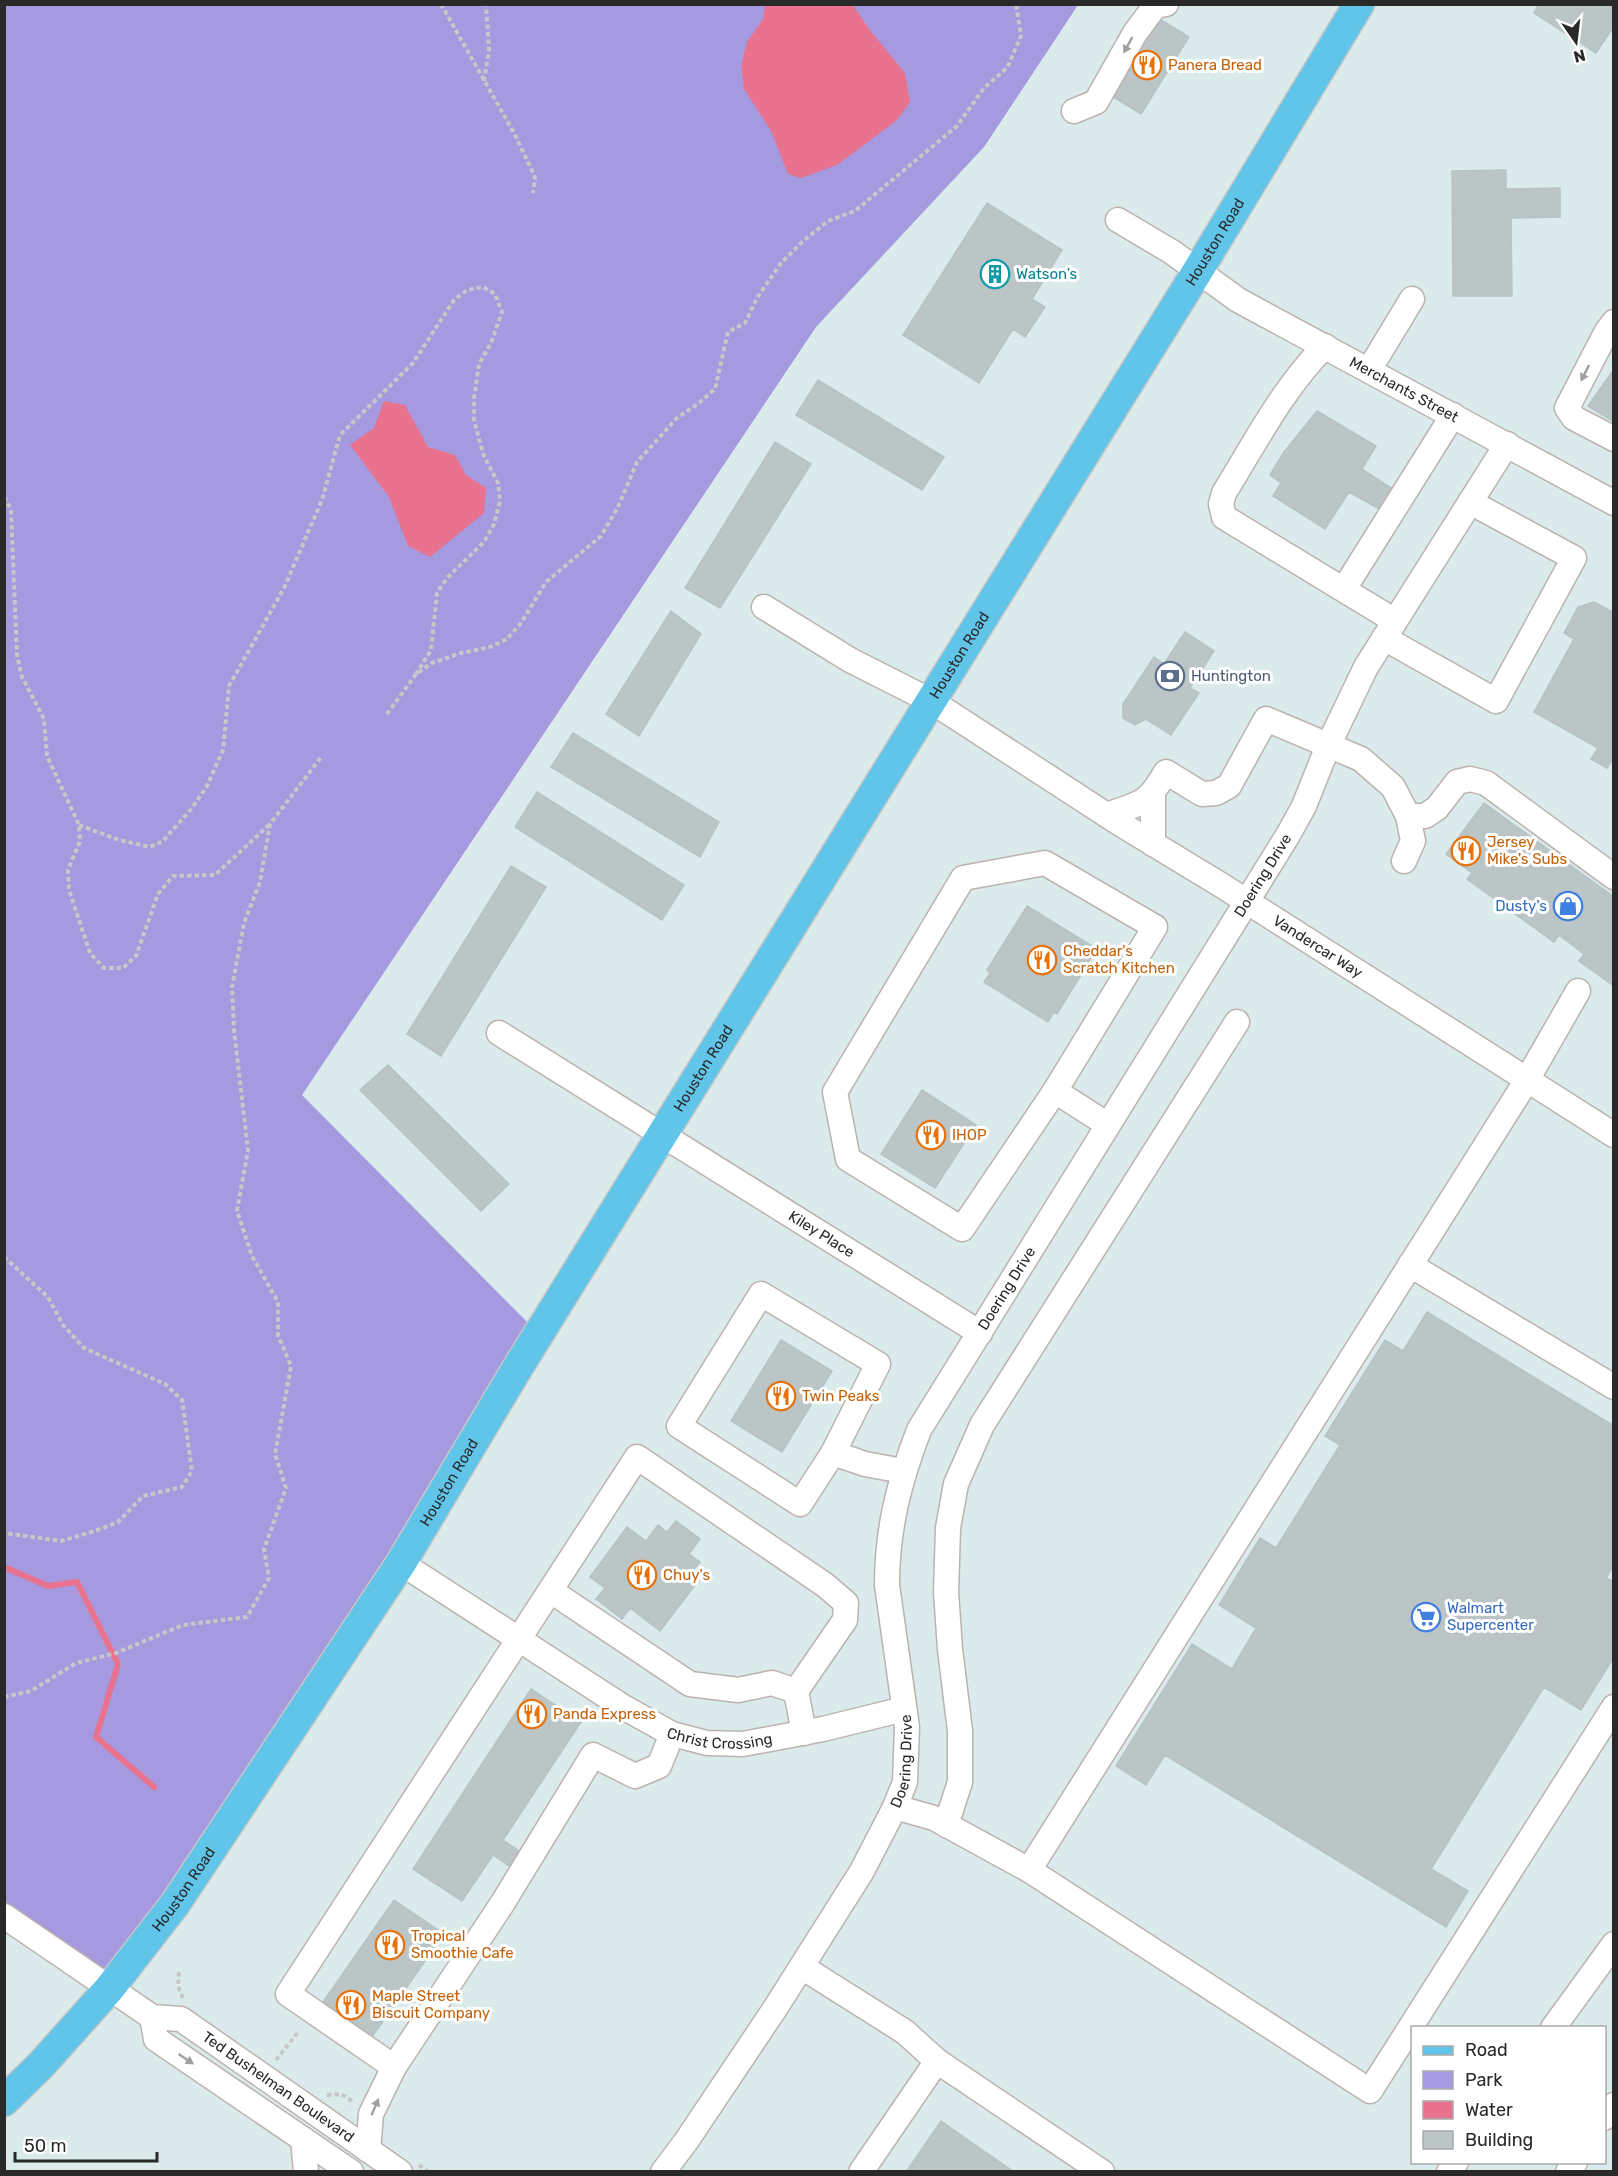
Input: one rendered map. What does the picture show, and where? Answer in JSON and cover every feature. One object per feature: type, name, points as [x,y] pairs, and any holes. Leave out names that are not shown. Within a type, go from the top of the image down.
[{"type":"main road","name":"Houston Road","points":[[4,2101],[41,2065],[109,1989],[175,1904],[401,1563],[515,1372],[1197,272],[1359,4]]},
{"type":"street","points":[[1074,111],[1096,102],[1135,33],[1155,6],[1166,4]]},
{"type":"street","name":"Merchants Street","points":[[1118,220],[1172,252],[1238,300],[1614,502]]},
{"type":"street","points":[[1369,370],[1412,299]]},
{"type":"street","points":[[1614,322],[1607,331],[1567,408],[1574,418],[1614,439]]},
{"type":"street","points":[[1325,346],[1307,364],[1285,396],[1224,493],[1221,504],[1224,517],[1344,589],[1390,629],[1496,701],[1574,558],[1470,502]]},
{"type":"street","points":[[1344,589],[1453,415]]},
{"type":"street","name":"Doering Drive","points":[[663,2172],[687,2140],[802,1967],[862,1871],[895,1807],[905,1782],[906,1727],[887,1585],[892,1522],[903,1471],[925,1421],[1304,806],[1328,746],[1360,677],[1507,444]]},
{"type":"street","name":"Vandercar Way","points":[[764,607],[850,660],[931,700],[1107,815],[1614,1135]]},
{"type":"street","points":[[1107,815],[1137,806],[1153,794],[1167,772],[1202,794],[1216,793],[1229,786],[1266,719],[1361,759],[1393,787],[1408,816],[1413,841],[1404,861]]},
{"type":"street","points":[[1408,816],[1425,816],[1437,808],[1457,782],[1470,779],[1486,783],[1614,877]]},
{"type":"street","points":[[1153,794],[1153,844]]},
{"type":"street","points":[[1045,863],[1155,927],[1055,1092],[962,1229],[848,1159],[836,1092],[963,878],[1045,863]]},
{"type":"street","points":[[1029,1870],[1527,1080],[1578,991]]},
{"type":"street","points":[[946,1825],[960,1782],[960,1731],[946,1592],[948,1528],[956,1484],[982,1425],[1237,1022]]},
{"type":"street","name":"Kiley Place","points":[[500,1033],[980,1333]]},
{"type":"street","points":[[1055,1092],[1108,1125]]},
{"type":"street","points":[[1410,1265],[1614,1387]]},
{"type":"street","points":[[761,1294],[878,1364],[833,1453],[800,1504],[679,1426],[761,1294]]},
{"type":"street","points":[[833,1453],[865,1464],[903,1471]]},
{"type":"street","points":[[394,2067],[288,1994],[637,1457],[825,1585],[846,1603],[845,1620],[796,1691],[804,1732]]},
{"type":"street","name":"Christ Crossing","points":[[401,1563],[625,1708],[672,1734],[707,1743],[743,1744],[904,1709]]},
{"type":"street","points":[[551,1591],[690,1684],[738,1690],[772,1683],[796,1691]]},
{"type":"street","points":[[1411,2026],[1614,1707]]},
{"type":"street","points":[[368,2150],[371,2114],[394,2067],[502,1904],[593,1755],[635,1776],[659,1766],[672,1734]]},
{"type":"street","points":[[895,1807],[934,1818],[1029,1870],[1370,2091],[1411,2026]]},
{"type":"street","name":"Ted Bushelman Boulevard","points":[[4,1916],[152,2017],[181,2019],[400,2172]]},
{"type":"street","points":[[1554,2026],[1614,1944]]},
{"type":"street","points":[[802,1967],[905,2032],[938,2061],[1102,2172]]},
{"type":"street","name":"Ted Bushelman Boulevard","points":[[152,2017],[156,2039],[351,2172]]},
{"type":"street","points":[[861,2172],[938,2061]]},
{"type":"street","points":[[303,2139],[306,2172]]},
{"type":"path","points":[[441,4],[514,134],[535,177],[533,193]]},
{"type":"path","points":[[484,81],[489,50],[486,4]]},
{"type":"path","points":[[416,674],[432,663],[461,653],[490,647],[507,639],[521,623],[546,582],[601,536],[618,507],[637,462],[677,418],[699,404],[715,389],[728,332],[745,323],[757,298],[781,263],[828,221],[855,211],[957,126],[984,88],[1007,68],[1021,36],[1016,4]]},
{"type":"path","points":[[79,825],[119,840],[150,847],[163,841],[192,808],[207,786],[223,750],[229,686],[284,588],[322,500],[340,435],[413,363],[454,300],[467,290],[483,287],[495,294],[502,312],[491,343],[479,364],[474,398],[474,421],[484,456],[498,483],[500,501],[494,524],[484,542],[447,578],[437,593],[431,650],[387,714]]},
{"type":"path","points":[[4,497],[10,509],[17,655],[22,676],[44,719],[47,756],[79,825],[80,841],[68,870],[69,890],[90,953],[104,968],[123,968],[136,956],[158,894],[173,876],[215,875],[270,824],[321,756]]},
{"type":"path","points":[[4,1697],[31,1691],[76,1663],[116,1653],[183,1625],[247,1617],[270,1578],[264,1549],[286,1488],[275,1454],[291,1366],[278,1335],[278,1302],[252,1256],[237,1211],[248,1150],[234,1030],[232,987],[244,923],[260,882],[270,824]]},
{"type":"path","points":[[4,1106],[4,1118]]},
{"type":"path","points":[[4,1257],[48,1297],[63,1325],[84,1348],[165,1384],[182,1400],[192,1471],[182,1487],[143,1496],[118,1522],[95,1531],[61,1540],[4,1533]]},
{"type":"path","points":[[274,2063],[299,2031]]},
{"type":"green space","points":[[5,5],[1078,5],[984,147],[816,327],[302,1095],[539,1334],[109,1989],[5,1916]]},
{"type":"water","points":[[765,5],[853,5],[869,29],[905,73],[910,102],[896,121],[837,165],[801,178],[788,174],[771,131],[744,89],[741,66],[747,42],[763,19]]},
{"type":"water","points":[[384,401],[405,405],[428,447],[455,455],[466,475],[486,488],[484,513],[430,557],[408,546],[389,497],[350,445],[374,428]]},
{"type":"building","points":[[1539,4],[1614,4],[1614,26],[1596,53],[1534,13]]},
{"type":"building","name":"Panera Bread","points":[[1153,15],[1189,37],[1141,114],[1105,92]]},
{"type":"building","points":[[1506,170],[1506,189],[1560,188],[1560,217],[1511,218],[1512,296],[1453,296],[1452,171]]},
{"type":"building","name":"Watson’s","points":[[987,203],[1062,250],[1032,299],[1045,307],[1025,337],[1013,329],[979,383],[903,335]]},
{"type":"building","points":[[1614,369],[1614,422],[1588,406]]},
{"type":"building","points":[[818,380],[944,457],[922,490],[796,415]]},
{"type":"building","points":[[1317,411],[1376,446],[1362,469],[1394,490],[1381,510],[1349,492],[1325,529],[1273,496],[1281,483],[1270,475],[1284,452]]},
{"type":"building","points":[[775,442],[811,464],[720,608],[685,588]]},
{"type":"building","points":[[1594,602],[1614,613],[1614,757],[1607,768],[1591,759],[1598,748],[1534,712],[1574,639],[1564,633],[1578,607]]},
{"type":"building","points":[[671,611],[701,634],[639,736],[606,714]]},
{"type":"building","name":"Huntington","points":[[1185,632],[1214,651],[1190,688],[1199,693],[1171,735],[1146,719],[1135,725],[1123,718],[1123,704],[1154,657],[1164,664]]},
{"type":"building","points":[[573,733],[719,822],[700,857],[551,767]]},
{"type":"building","points":[[537,792],[684,885],[662,920],[515,827]]},
{"type":"building","points":[[1484,803],[1614,897],[1614,986],[1579,961],[1584,954],[1559,935],[1554,942],[1467,879],[1472,873],[1446,854]]},
{"type":"building","points":[[511,866],[546,887],[441,1056],[407,1034]]},
{"type":"building","name":"Cheddar's Scratch Kitchen","points":[[1027,906],[1097,949],[1057,1014],[1054,1012],[1048,1022],[984,982],[990,973],[987,970]]},
{"type":"building","points":[[388,1065],[509,1184],[481,1211],[360,1090]]},
{"type":"building","name":"IHOP","points":[[922,1090],[976,1125],[935,1188],[881,1154]]},
{"type":"building","name":"Walmart Supercenter","points":[[1427,1312],[1614,1426],[1614,1565],[1606,1578],[1614,1582],[1614,1657],[1581,1710],[1544,1687],[1431,1869],[1468,1891],[1446,1927],[1165,1755],[1146,1785],[1116,1766],[1192,1644],[1232,1669],[1256,1628],[1219,1605],[1260,1538],[1276,1548],[1340,1445],[1325,1436],[1385,1340],[1403,1351]]},
{"type":"building","name":"Twin Peaks","points":[[781,1340],[832,1371],[782,1452],[731,1421]]},
{"type":"building","name":"Chuy's","points":[[676,1521],[700,1539],[689,1554],[700,1562],[691,1573],[699,1580],[660,1631],[630,1608],[622,1619],[596,1599],[605,1588],[590,1577],[627,1527],[646,1541],[658,1525],[667,1532]]},
{"type":"building","points":[[531,1689],[581,1722],[503,1840],[519,1851],[509,1866],[493,1855],[462,1901],[413,1869]]},
{"type":"building","points":[[394,1900],[444,1934],[372,2037],[323,2002]]},
{"type":"building","points":[[941,2121],[1014,2172],[906,2172]]},
{"type":"waterway","points":[[4,1567],[48,1586],[77,1582],[118,1664],[96,1737],[154,1787]]},
{"type":"place","name":"Panera Bread","points":[[1147,65]]},
{"type":"place","name":"Watson’s","points":[[995,274]]},
{"type":"place","name":"Huntington","points":[[1170,676]]},
{"type":"place","name":"Jersey Mike's Subs","points":[[1466,851]]},
{"type":"place","name":"Dusty's","points":[[1568,906]]},
{"type":"place","name":"Cheddar's Scratch Kitchen","points":[[1042,960]]},
{"type":"place","name":"IHOP","points":[[931,1135]]},
{"type":"place","name":"Twin Peaks","points":[[781,1396]]},
{"type":"place","name":"Chuy's","points":[[642,1575]]},
{"type":"place","name":"Walmart Supercenter","points":[[1426,1617]]},
{"type":"place","name":"Panda Express","points":[[532,1714]]},
{"type":"place","name":"Tropical Smoothie Cafe","points":[[390,1945]]},
{"type":"place","name":"Maple Street Biscuit Company","points":[[351,2005]]}]
